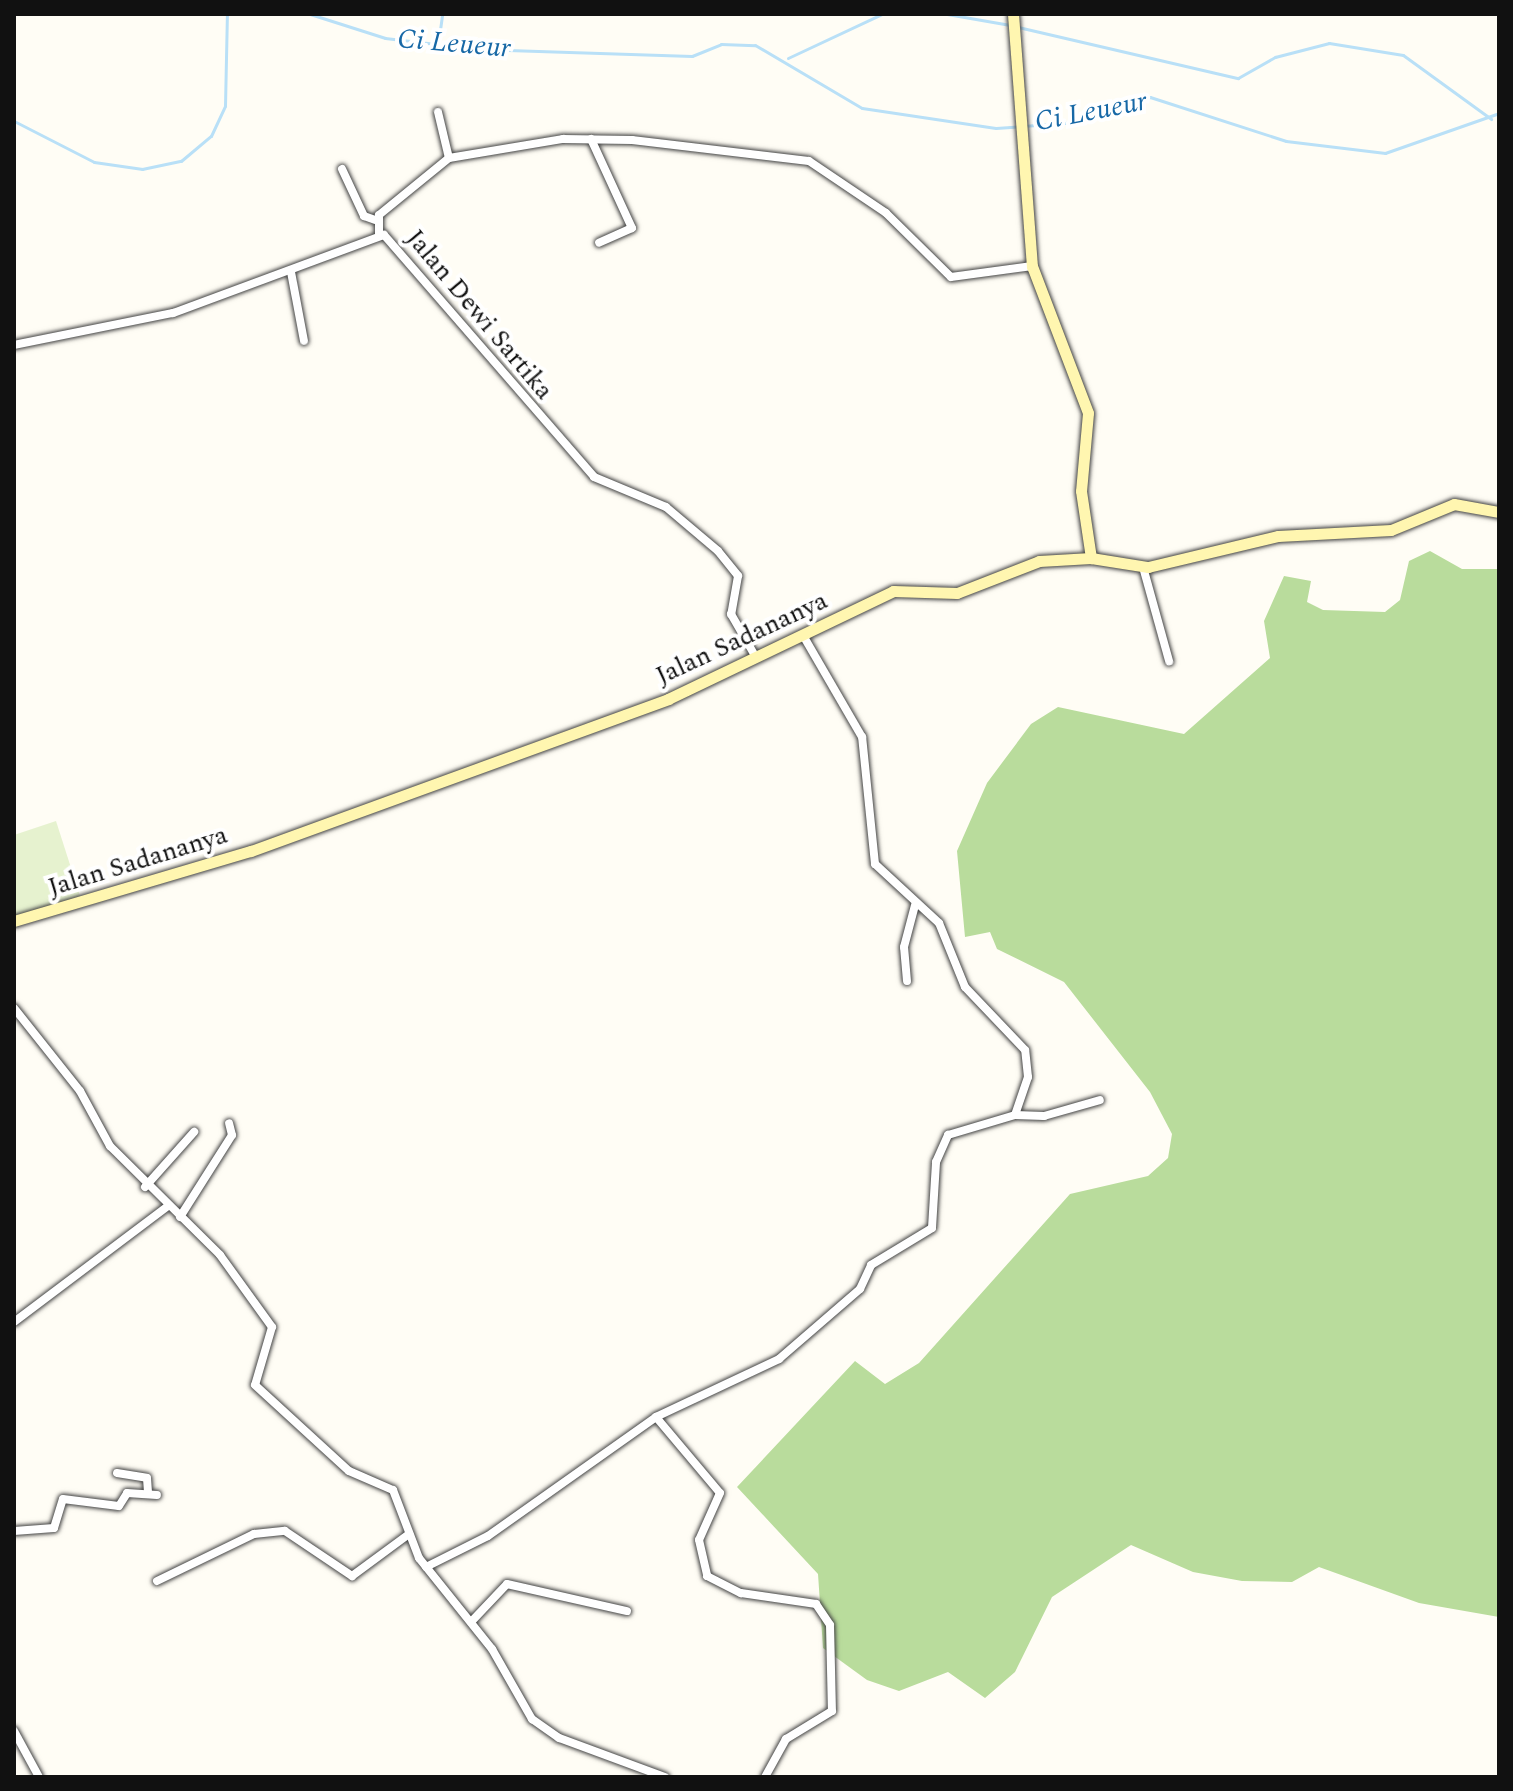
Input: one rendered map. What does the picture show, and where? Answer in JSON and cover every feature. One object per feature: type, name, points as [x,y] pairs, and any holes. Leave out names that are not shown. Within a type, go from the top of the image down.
[{"type":"street","points":[[1014,18],[1032,266],[1087,404],[1081,491],[1091,558]]},
{"type":"street","points":[[438,112],[449,158]]},
{"type":"street","points":[[375,220],[449,158],[591,139],[809,161],[886,213],[945,274],[967,278],[1032,266]]},
{"type":"street","points":[[591,139],[632,228],[599,243]]},
{"type":"street","points":[[342,169],[364,216],[375,220]]},
{"type":"street","points":[[375,220],[379,234]]},
{"type":"street","name":"Jalan Dewi Sartika","points":[[14,345],[173,313],[291,272],[379,234],[594,477],[666,507],[718,551],[740,581],[731,614],[754,654]]},
{"type":"street","points":[[291,272],[304,341]]},
{"type":"street","name":"Jalan Sadananya","points":[[14,921],[278,841],[668,699],[754,654],[804,637],[893,591],[947,595],[1012,566],[1091,558],[1143,567],[1278,536],[1391,530],[1454,504],[1499,512]]},
{"type":"street","points":[[1143,567],[1169,661]]},
{"type":"street","points":[[804,637],[862,737],[874,805],[866,831],[875,864],[915,905],[939,923],[965,987],[1025,1050],[1028,1077],[1015,1115]]},
{"type":"street","points":[[907,981],[904,947],[915,905]]},
{"type":"street","points":[[14,1008],[145,1187],[220,1255],[273,1330],[254,1370],[255,1385],[349,1471],[393,1490],[409,1534],[426,1567],[471,1622],[542,1728],[665,1777]]},
{"type":"street","points":[[426,1567],[488,1536],[656,1417],[779,1359],[860,1289],[871,1265],[931,1229],[936,1162],[948,1135],[1015,1115],[1044,1116],[1100,1100]]},
{"type":"street","points":[[180,1217],[232,1135],[229,1123]]},
{"type":"street","points":[[145,1187],[194,1132]]},
{"type":"street","points":[[14,1322],[168,1206]]},
{"type":"street","points":[[656,1417],[720,1493],[699,1540],[707,1576],[741,1593],[816,1604],[830,1625],[832,1711],[786,1739],[765,1777]]},
{"type":"street","points":[[14,1531],[54,1528],[63,1499],[119,1506],[127,1493],[153,1494],[147,1478],[117,1473]]},
{"type":"street","points":[[157,1581],[254,1534],[285,1531],[356,1574],[409,1534]]},
{"type":"street","points":[[471,1622],[507,1584],[627,1611]]},
{"type":"street","points":[[14,1731],[39,1777]]},
{"type":"green space","points":[[1430,551],[1462,569],[1499,569],[1499,1617],[1419,1603],[1319,1567],[1292,1582],[1242,1581],[1193,1572],[1131,1545],[1052,1597],[1015,1672],[985,1698],[948,1672],[899,1691],[867,1680],[823,1648],[818,1574],[737,1487],[855,1361],[885,1384],[919,1363],[1070,1194],[1148,1176],[1168,1158],[1172,1134],[1150,1092],[1064,982],[997,949],[990,932],[965,937],[957,851],[987,783],[1031,724],[1058,707],[1184,734],[1270,658],[1264,621],[1284,576],[1311,581],[1307,602],[1323,610],[1385,612],[1400,600],[1409,561]]},
{"type":"green space","points":[[56,821],[81,899],[14,916],[14,835]]},
{"type":"waterway","name":"Ci Leueur","points":[[14,121],[94,162],[142,169],[181,161],[211,136],[225,106],[227,14]]},
{"type":"waterway","name":"Ci Leueur","points":[[310,14],[385,38],[478,49],[692,56],[721,44],[755,45],[862,108],[996,128],[1065,123],[1150,97],[1286,141],[1385,153],[1499,113]]},
{"type":"waterway","points":[[438,44],[442,14]]},
{"type":"waterway","name":"Ci Leueur","points":[[788,58],[882,14]]},
{"type":"waterway","name":"Ci Leueur","points":[[947,14],[1010,25]]},
{"type":"waterway","name":"Ci Leueur","points":[[1018,27],[1238,78],[1275,57],[1329,43],[1403,55],[1491,119]]}]
